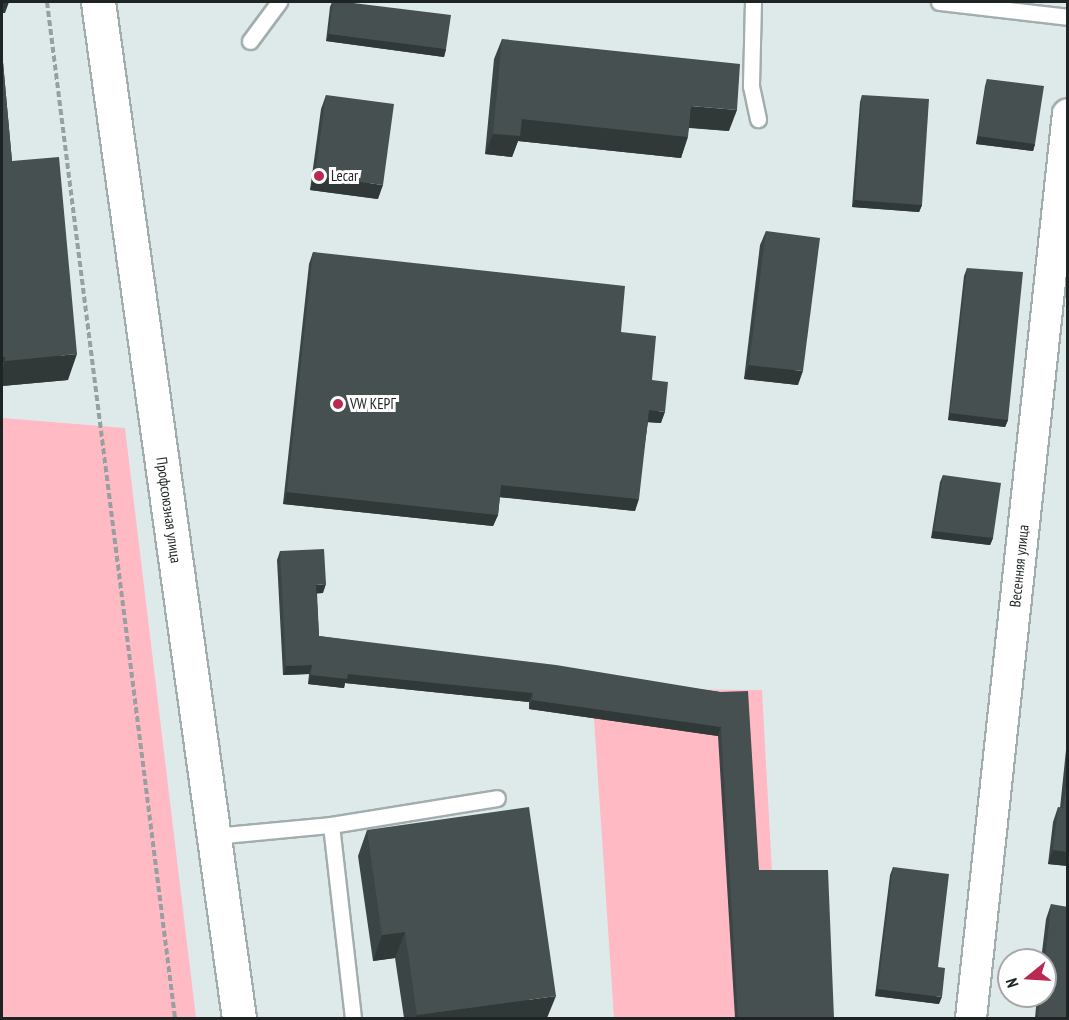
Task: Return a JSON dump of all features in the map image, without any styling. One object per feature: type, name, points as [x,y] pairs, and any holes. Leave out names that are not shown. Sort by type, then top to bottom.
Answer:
[{"type":"main road","name":"Профсоюзная улица","points":[[98,2],[239,1018]]},
{"type":"street","name":"Весенняя улица","points":[[971,1018],[1068,114]]},
{"type":"lane","points":[[250,41],[279,2]]},
{"type":"lane","points":[[753,2],[752,86],[758,119]]},
{"type":"lane","points":[[939,2],[1068,17]]},
{"type":"lane","points":[[214,836],[332,825],[496,798]]},
{"type":"lane","points":[[332,825],[353,1018]]},
{"type":"path","points":[[47,2],[175,1018]]},
{"type":"shaded area","points":[[2,418],[125,428],[196,1018],[2,1018]]},
{"type":"shaded area","points":[[592,689],[762,690],[780,1018],[614,1018]]},
{"type":"building","points":[[333,2],[451,15],[446,49],[329,34]]},
{"type":"building","points":[[502,39],[740,64],[737,110],[691,106],[688,137],[522,119],[520,136],[493,134]]},
{"type":"building","points":[[2,51],[12,161],[59,157],[77,354],[5,361],[5,357],[2,357]]},
{"type":"building","points":[[987,79],[1044,86],[1035,144],[978,136]]},
{"type":"building","points":[[326,95],[394,104],[383,185],[315,176]]},
{"type":"building","points":[[862,95],[929,99],[922,205],[855,200]]},
{"type":"building","points":[[766,231],[820,238],[803,371],[749,365]]},
{"type":"building","points":[[313,252],[625,286],[621,332],[656,336],[652,380],[668,382],[665,412],[649,410],[639,499],[501,485],[498,515],[287,492]]},
{"type":"building","points":[[967,268],[1023,272],[1008,420],[950,413]]},
{"type":"building","points":[[943,475],[1001,483],[993,538],[934,531]]},
{"type":"building","points":[[324,549],[326,584],[316,585],[319,636],[556,665],[720,692],[748,691],[759,870],[828,870],[834,1018],[738,1018],[721,727],[532,700],[533,693],[348,674],[347,679],[311,675],[312,665],[286,666],[280,551]]},
{"type":"building","points":[[1068,769],[1068,852],[1053,850],[1058,807],[1063,808]]},
{"type":"building","points":[[529,807],[556,996],[417,1015],[405,932],[382,935],[367,830]]},
{"type":"building","points":[[893,867],[949,874],[938,967],[945,968],[942,997],[878,989]]},
{"type":"building","points":[[1051,904],[1068,907],[1068,1018],[1038,1017],[1039,1008],[1057,1008],[1057,948],[1046,948]]},
{"type":"place","name":"Lecar","points":[[319,176]]},
{"type":"place","name":"VW КЕРГ","points":[[338,404]]}]
